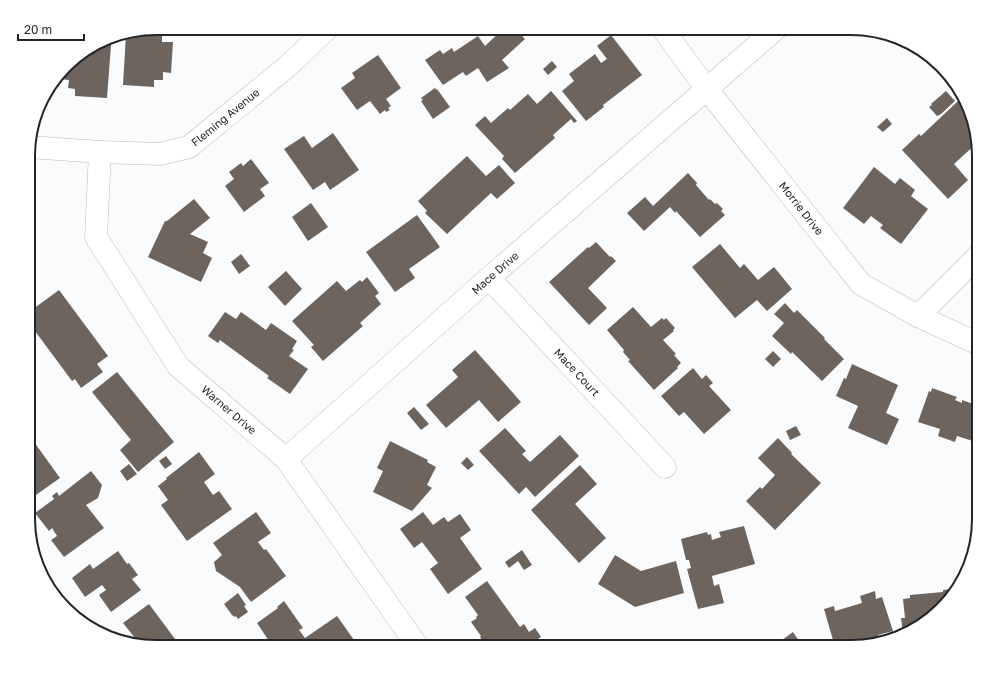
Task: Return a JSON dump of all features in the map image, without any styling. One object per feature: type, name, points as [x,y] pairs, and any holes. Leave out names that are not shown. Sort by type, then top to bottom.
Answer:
[{"type":"street","name":"Fleming Avenue","points":[[36,147],[160,154],[189,147],[288,66],[321,35]]},
{"type":"street","name":"Morrie Drive","points":[[667,35],[706,88],[861,284],[918,316],[972,341]]},
{"type":"street","name":"Mace Drive","points":[[286,459],[489,278],[769,35]]},
{"type":"street","name":"Warner Drive","points":[[100,152],[96,237],[178,366],[286,459],[413,640]]},
{"type":"street","points":[[918,316],[972,262]]},
{"type":"street","name":"Mace Court","points":[[489,278],[665,466]]},
{"type":"building","points":[[162,35],[162,42],[173,42],[171,73],[163,72],[163,80],[154,80],[154,87],[123,85],[126,39],[140,36]]},
{"type":"building","points":[[497,35],[521,35],[525,39],[502,60],[509,68],[487,82],[478,68],[466,76],[463,72],[443,85],[425,60],[440,50],[443,54],[452,48],[454,52],[478,36],[485,46]]},
{"type":"building","points":[[611,35],[642,75],[603,105],[604,107],[586,121],[562,91],[574,81],[569,74],[595,54],[601,63],[607,59],[597,46]]},
{"type":"building","points":[[111,45],[107,98],[75,96],[75,89],[68,88],[69,80],[62,79],[76,65],[102,47]]},
{"type":"building","points":[[378,55],[401,88],[386,99],[391,106],[388,108],[390,110],[386,112],[385,110],[380,114],[370,101],[357,110],[341,88],[355,78],[352,73]]},
{"type":"building","points":[[552,61],[557,67],[548,75],[543,69]]},
{"type":"building","points":[[435,88],[450,107],[433,119],[421,101],[423,100],[421,98]]},
{"type":"building","points":[[551,91],[577,121],[574,123],[571,119],[553,135],[555,138],[515,173],[502,159],[504,156],[475,125],[485,116],[491,123],[508,108],[510,110],[528,94],[537,104]]},
{"type":"building","points":[[946,91],[955,101],[937,116],[929,107]]},
{"type":"building","points":[[958,101],[959,102],[970,132],[972,148],[954,164],[968,180],[948,199],[902,150],[919,134],[921,136]]},
{"type":"building","points":[[887,118],[892,124],[883,132],[877,127]]},
{"type":"building","points":[[333,133],[359,170],[330,190],[325,182],[313,190],[284,149],[304,136],[312,148]]},
{"type":"building","points":[[467,156],[486,176],[499,165],[515,183],[497,199],[491,193],[447,234],[425,213],[427,211],[418,201]]},
{"type":"building","points":[[251,159],[269,183],[260,189],[265,196],[244,212],[225,186],[234,179],[229,172],[241,163],[243,166]]},
{"type":"building","points":[[874,167],[895,184],[900,178],[915,190],[911,196],[928,209],[901,244],[880,228],[883,225],[871,216],[864,224],[843,208]]},
{"type":"building","points":[[688,173],[709,200],[710,199],[715,204],[717,203],[723,209],[721,211],[725,215],[700,237],[676,211],[675,213],[670,207],[644,231],[627,213],[645,197],[653,206]]},
{"type":"building","points":[[194,199],[210,218],[190,234],[208,242],[203,253],[212,258],[201,282],[148,257],[165,221],[167,221]]},
{"type":"building","points":[[311,203],[328,227],[308,241],[292,217]]},
{"type":"building","points":[[417,215],[440,247],[409,269],[415,278],[395,292],[366,252]]},
{"type":"building","points":[[596,242],[610,257],[611,256],[616,261],[588,288],[607,308],[589,325],[549,282],[588,247],[589,248]]},
{"type":"building","points":[[720,244],[740,268],[744,264],[758,280],[774,267],[792,289],[767,311],[757,300],[735,318],[692,267]]},
{"type":"building","points":[[241,254],[250,266],[239,274],[231,262]]},
{"type":"building","points":[[286,271],[302,289],[285,306],[268,287]]},
{"type":"building","points":[[367,277],[379,293],[375,296],[381,304],[360,323],[363,326],[323,361],[311,347],[314,345],[292,321],[337,281],[346,291],[360,280],[362,282]]},
{"type":"building","points":[[59,290],[108,356],[97,364],[103,372],[81,388],[75,379],[72,381],[35,331],[35,308]]},
{"type":"building","points":[[785,303],[794,313],[797,310],[844,359],[822,381],[792,352],[791,354],[772,336],[784,323],[774,314]]},
{"type":"building","points":[[633,307],[651,327],[662,318],[664,320],[666,318],[675,328],[673,330],[674,331],[663,340],[676,354],[674,355],[681,363],[677,367],[678,368],[654,390],[628,361],[630,360],[623,352],[624,350],[607,330]]},
{"type":"building","points":[[225,312],[236,319],[241,312],[266,330],[271,323],[297,341],[292,349],[294,350],[289,356],[308,369],[290,394],[267,378],[269,376],[220,340],[218,343],[208,336]]},
{"type":"building","points":[[475,350],[521,402],[498,422],[479,400],[446,428],[426,405],[458,377],[452,370]]},
{"type":"building","points":[[773,351],[781,359],[773,367],[765,359]]},
{"type":"building","points":[[852,364],[898,385],[886,413],[899,419],[887,445],[848,428],[858,406],[836,396],[844,378],[846,379]]},
{"type":"building","points":[[693,368],[702,379],[706,375],[713,383],[709,386],[731,410],[704,434],[684,412],[679,416],[661,396]]},
{"type":"building","points":[[117,372],[174,442],[138,472],[120,450],[131,440],[92,392]]},
{"type":"building","points":[[932,388],[957,397],[955,400],[962,403],[962,400],[972,404],[972,441],[957,436],[955,442],[938,436],[940,429],[918,422],[929,391],[931,392]]},
{"type":"building","points":[[414,407],[429,424],[421,430],[407,413]]},
{"type":"building","points":[[796,426],[801,435],[790,440],[786,431]]},
{"type":"building","points":[[505,428],[526,451],[522,454],[530,462],[560,435],[579,456],[535,497],[526,487],[519,494],[479,451]]},
{"type":"building","points":[[778,438],[792,453],[791,454],[821,483],[775,530],[746,501],[760,487],[762,489],[775,475],[758,458]]},
{"type":"building","points":[[390,441],[428,460],[427,462],[436,467],[427,485],[432,488],[412,511],[373,492],[383,471],[377,468]]},
{"type":"building","points":[[35,443],[60,478],[35,496]]},
{"type":"building","points":[[199,452],[215,474],[204,482],[213,495],[219,491],[232,509],[187,541],[161,505],[168,500],[158,486]]},
{"type":"building","points":[[166,456],[172,464],[165,469],[159,461]]},
{"type":"building","points":[[467,457],[474,465],[468,470],[461,463]]},
{"type":"building","points":[[129,464],[137,474],[127,481],[120,471]]},
{"type":"building","points":[[580,465],[597,484],[575,504],[606,538],[579,563],[531,510]]},
{"type":"building","points":[[91,471],[102,485],[98,498],[86,505],[104,528],[64,557],[51,540],[57,536],[52,528],[49,531],[35,513],[54,499],[52,496],[57,492],[59,496]]},
{"type":"building","points":[[256,512],[271,533],[258,542],[264,550],[266,549],[286,576],[251,602],[240,587],[216,571],[214,562],[222,555],[213,543]]},
{"type":"building","points":[[423,512],[433,525],[444,517],[448,522],[460,514],[471,530],[460,538],[482,569],[448,594],[430,569],[438,563],[422,542],[414,548],[400,529]]},
{"type":"building","points":[[744,526],[755,564],[712,576],[714,586],[719,584],[724,603],[698,609],[687,569],[691,568],[689,560],[686,560],[681,539],[707,532],[708,535],[711,534],[712,540],[721,537],[719,532]]},
{"type":"building","points":[[522,550],[532,565],[524,570],[518,561],[509,568],[505,562]]},
{"type":"building","points":[[118,551],[127,564],[129,563],[138,575],[132,579],[141,590],[111,612],[99,595],[106,590],[102,585],[85,597],[72,578],[90,564],[93,569]]},
{"type":"building","points":[[615,555],[641,571],[676,561],[684,593],[635,607],[598,584]]},
{"type":"building","points":[[487,581],[520,627],[524,624],[529,632],[535,628],[541,637],[536,640],[482,640],[471,622],[477,618],[476,617],[478,615],[465,597]]},
{"type":"building","points":[[950,589],[931,610],[912,624],[902,628],[901,618],[905,618],[903,599],[910,598],[910,595],[943,592],[943,590]]},
{"type":"building","points":[[875,591],[876,599],[882,597],[893,631],[878,635],[878,637],[875,638],[859,640],[833,640],[824,609],[834,606],[835,611],[862,603],[860,596]]},
{"type":"building","points":[[238,593],[246,605],[244,606],[248,612],[238,619],[236,616],[235,617],[232,615],[224,604]]},
{"type":"building","points":[[284,601],[303,628],[299,630],[305,638],[337,616],[354,640],[268,640],[257,623],[278,608],[277,607]]},
{"type":"building","points":[[149,604],[176,640],[135,638],[123,623]]},
{"type":"building","points":[[793,632],[798,640],[782,640]]}]
